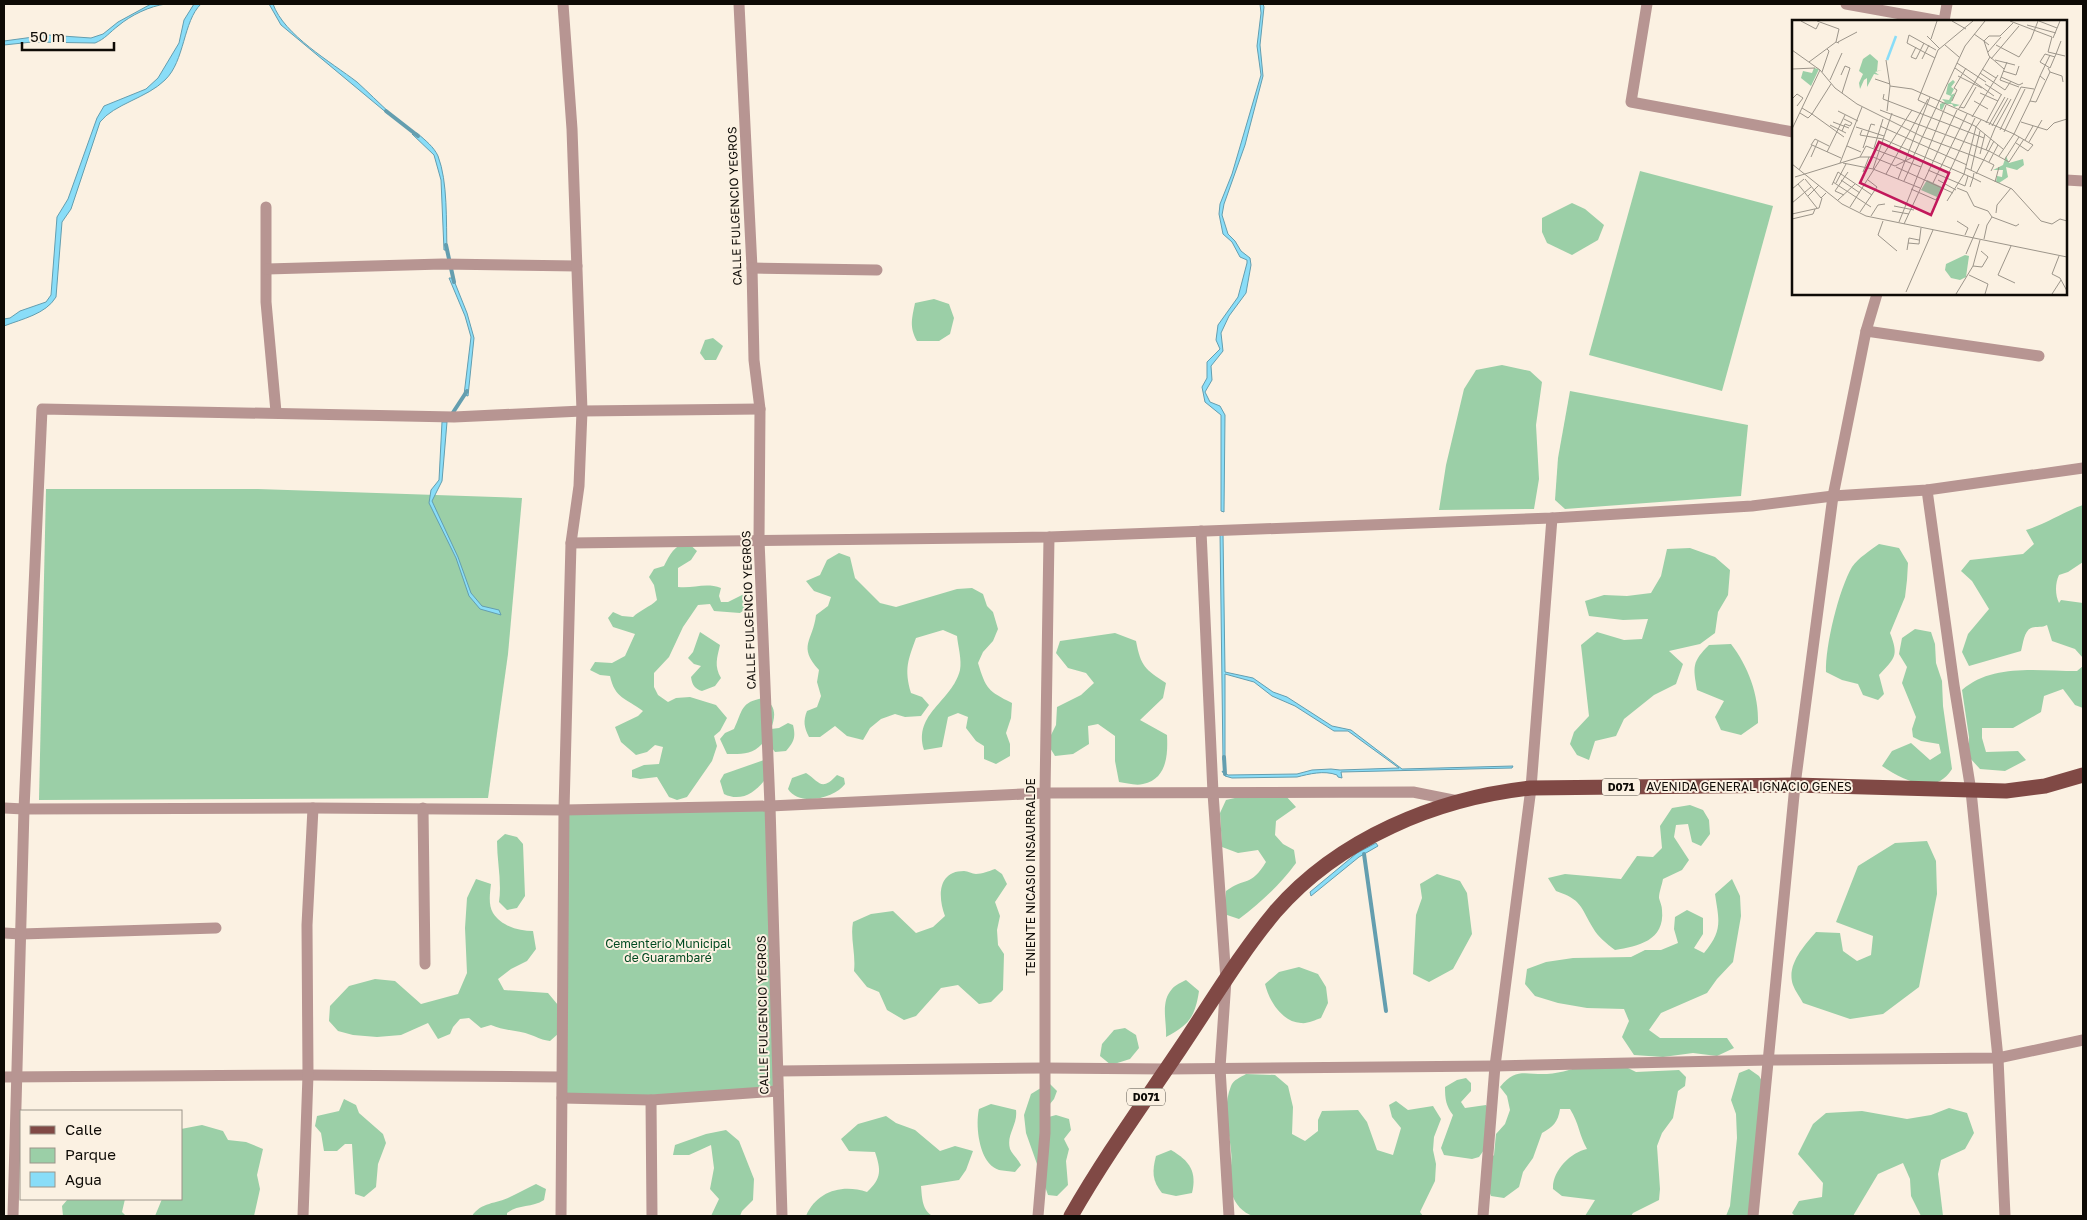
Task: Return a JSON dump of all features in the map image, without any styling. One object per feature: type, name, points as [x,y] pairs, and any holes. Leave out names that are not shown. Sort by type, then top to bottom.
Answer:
[{"type":"main road","name":"AVENIDA GENERAL IGNACIO GENES","points":[[1071,1216],[1130,1121],[1226,980],[1276,912],[1314,875],[1352,848],[1418,815],[1499,791],[1531,788],[1795,785],[1971,792],[2006,791],[2045,786],[2083,775]]},
{"type":"street","points":[[561,1216],[564,810],[571,543],[578,486],[582,410],[572,129],[563,4]]},
{"type":"street","name":"CALLE FULGENCIO YEGROS","points":[[739,4],[752,268],[754,360],[760,409],[759,540],[770,806],[782,1216]]},
{"type":"street","points":[[1647,4],[1631,102],[1792,132]]},
{"type":"street","points":[[1846,4],[1936,20]]},
{"type":"street","points":[[1942,20],[1947,4]]},
{"type":"street","points":[[2067,180],[2083,181]]},
{"type":"street","points":[[266,207],[266,302],[276,412]]},
{"type":"street","points":[[267,269],[447,264],[576,266]]},
{"type":"street","points":[[752,268],[876,270]]},
{"type":"street","points":[[1753,1216],[1795,785],[1833,496],[1866,331],[1877,295]]},
{"type":"street","points":[[1866,331],[2039,356]]},
{"type":"street","points":[[13,1216],[24,809],[42,409],[276,412],[450,417],[582,410],[760,409]]},
{"type":"street","points":[[571,543],[1049,537],[1552,518],[1752,506],[1833,496],[1927,490],[2083,468]]},
{"type":"street","points":[[1927,490],[1971,792],[1998,1058],[2004,1216]]},
{"type":"street","points":[[1483,1216],[1495,1066],[1531,788],[1552,518]]},
{"type":"street","points":[[1201,531],[1213,793],[1226,980],[1220,1068],[1229,1216]]},
{"type":"street","name":"TENIENTE NICASIO INSAURRALDE","points":[[1038,1216],[1045,1133],[1045,793],[1049,537]]},
{"type":"street","points":[[4,808],[564,810],[770,806],[1045,793],[1413,792],[1460,801]]},
{"type":"street","points":[[303,1216],[308,1075],[307,924],[313,808]]},
{"type":"street","points":[[423,808],[424,964]]},
{"type":"street","points":[[4,933],[216,928]]},
{"type":"street","points":[[779,1071],[1495,1066],[1769,1060],[1998,1058],[2083,1040]]},
{"type":"street","points":[[4,1077],[308,1075],[561,1077]]},
{"type":"street","points":[[562,1098],[651,1100],[778,1091]]},
{"type":"street","points":[[651,1100],[652,1216]]},
{"type":"green space","points":[[1640,171],[1773,206],[1722,391],[1589,355]]},
{"type":"green space","points":[[1572,203],[1585,209],[1604,225],[1598,240],[1572,255],[1547,243],[1542,232],[1542,218]]},
{"type":"green space","points":[[934,299],[949,304],[954,318],[950,334],[939,341],[917,341],[912,327],[915,303]]},
{"type":"green space","points":[[713,338],[723,346],[716,360],[705,360],[700,353],[705,340]]},
{"type":"green space","points":[[1502,365],[1530,371],[1542,382],[1536,425],[1539,479],[1534,509],[1439,510],[1446,465],[1464,389],[1476,370]]},
{"type":"green space","points":[[1570,391],[1748,425],[1741,496],[1565,509],[1555,500],[1558,458]]},
{"type":"green space","points":[[46,489],[258,489],[522,498],[508,654],[488,798],[39,800]]},
{"type":"green space","points":[[2083,505],[2083,562],[2068,572],[2059,575],[2056,589],[2059,603],[2061,600],[2083,603],[2083,658],[2075,649],[2052,641],[2047,625],[2033,627],[2027,632],[2021,651],[1969,666],[1962,652],[1968,634],[1989,609],[1972,581],[1961,571],[1970,560],[2023,554],[2034,544],[2026,530]]},
{"type":"green space","points":[[687,542],[697,551],[691,560],[678,568],[678,587],[715,586],[721,588],[719,596],[721,602],[728,602],[746,593],[747,608],[740,613],[714,611],[710,604],[698,605],[683,627],[669,657],[654,673],[654,687],[658,695],[668,702],[676,698],[690,697],[716,705],[727,718],[720,731],[714,736],[717,746],[712,761],[687,797],[677,800],[669,797],[657,777],[640,779],[632,777],[632,770],[644,765],[659,764],[663,747],[655,745],[647,752],[636,755],[621,742],[615,727],[638,716],[643,711],[618,694],[610,676],[600,675],[590,670],[595,662],[612,663],[625,656],[635,634],[613,627],[608,618],[613,612],[622,616],[633,617],[657,600],[654,585],[649,577],[654,569],[664,566],[670,554],[676,548]]},
{"type":"green space","points":[[1879,544],[1899,548],[1908,563],[1905,597],[1890,633],[1895,652],[1892,660],[1879,675],[1884,694],[1878,700],[1863,695],[1858,684],[1842,680],[1826,672],[1826,661],[1830,633],[1847,577],[1858,560]]},
{"type":"green space","points":[[1690,548],[1715,557],[1730,570],[1728,595],[1718,612],[1715,633],[1700,644],[1669,651],[1683,664],[1676,684],[1654,695],[1624,719],[1616,736],[1595,741],[1589,760],[1577,755],[1570,744],[1574,732],[1589,716],[1581,645],[1597,632],[1624,640],[1642,639],[1648,619],[1623,620],[1589,616],[1585,601],[1604,595],[1627,596],[1651,593],[1661,576],[1667,549]]},
{"type":"green space","points":[[839,553],[850,557],[855,578],[880,603],[896,607],[957,589],[972,588],[983,594],[987,606],[993,612],[998,629],[993,641],[983,652],[978,663],[983,679],[989,688],[1012,703],[1011,718],[1006,733],[1010,744],[1010,756],[996,764],[984,759],[984,746],[976,741],[966,728],[968,717],[958,713],[948,717],[942,747],[924,750],[922,737],[928,717],[956,681],[960,670],[957,636],[943,630],[916,638],[909,659],[907,671],[911,693],[922,697],[929,705],[921,716],[905,717],[895,714],[881,719],[870,728],[863,740],[847,736],[835,726],[820,737],[809,737],[805,724],[807,711],[817,707],[821,696],[817,682],[819,670],[809,655],[808,643],[816,615],[828,606],[831,597],[814,591],[806,581],[820,575],[827,560]]},
{"type":"green space","points":[[1915,629],[1931,632],[1935,644],[1936,663],[1942,681],[1943,706],[1952,769],[1937,782],[1928,784],[1909,780],[1882,766],[1892,751],[1911,743],[1930,760],[1941,753],[1939,744],[1921,741],[1913,737],[1912,729],[1916,717],[1902,683],[1907,667],[1899,654],[1902,638]]},
{"type":"green space","points":[[700,632],[720,645],[717,666],[721,678],[715,686],[702,691],[694,686],[691,677],[701,666],[694,664],[688,658],[693,652]]},
{"type":"green space","points":[[1115,633],[1136,641],[1142,662],[1153,674],[1166,683],[1163,698],[1140,720],[1167,735],[1166,758],[1157,777],[1140,785],[1119,782],[1115,761],[1115,736],[1098,724],[1088,726],[1089,744],[1073,754],[1055,756],[1047,743],[1056,725],[1057,707],[1081,695],[1094,683],[1086,673],[1068,668],[1056,653],[1060,641]]},
{"type":"green space","points":[[1731,644],[1743,662],[1757,702],[1758,723],[1741,735],[1721,730],[1715,717],[1724,701],[1697,690],[1695,675],[1697,660],[1709,645]]},
{"type":"green space","points":[[2083,666],[2083,708],[2075,705],[2063,689],[2044,696],[2041,712],[2013,728],[1982,728],[1982,738],[1986,752],[2018,751],[2026,760],[2005,771],[1980,769],[1969,757],[1969,737],[1962,690],[1974,681],[2002,672],[2016,670],[2077,671]]},
{"type":"green space","points":[[764,698],[771,704],[774,711],[771,729],[779,728],[788,723],[793,725],[794,739],[791,745],[786,751],[775,752],[769,744],[762,744],[750,752],[727,754],[720,739],[725,733],[734,729],[746,705]]},
{"type":"green space","points":[[764,760],[767,777],[759,787],[743,796],[737,797],[724,794],[720,781],[724,774]]},
{"type":"green space","points":[[806,773],[821,784],[827,783],[837,775],[844,778],[845,784],[840,789],[825,796],[808,799],[800,798],[793,795],[788,789],[792,778]]},
{"type":"green space","points":[[1248,795],[1285,795],[1296,807],[1276,821],[1275,835],[1283,844],[1294,850],[1296,863],[1270,893],[1239,919],[1224,914],[1226,891],[1252,878],[1261,870],[1266,862],[1258,850],[1238,853],[1222,847],[1220,813],[1226,800]]},
{"type":"green space","points":[[1690,805],[1703,810],[1709,820],[1710,834],[1701,846],[1692,842],[1688,824],[1676,825],[1674,837],[1689,860],[1682,870],[1663,879],[1659,896],[1662,920],[1659,929],[1655,935],[1641,944],[1615,950],[1597,934],[1576,901],[1556,891],[1548,878],[1565,874],[1621,879],[1637,856],[1653,857],[1662,848],[1660,826],[1672,808]]},
{"type":"green space","name":"Cementerio Municipal de Guarambaré","points":[[770,806],[774,1091],[562,1098],[564,810]]},
{"type":"green space","points":[[505,834],[517,837],[523,844],[525,896],[517,908],[507,910],[499,902],[497,841]]},
{"type":"green space","points":[[1927,841],[1936,861],[1937,894],[1919,987],[1883,1014],[1850,1019],[1803,1003],[1793,985],[1791,978],[1792,970],[1797,956],[1816,932],[1840,933],[1843,951],[1857,961],[1871,955],[1873,936],[1836,922],[1858,866],[1895,843]]},
{"type":"green space","points":[[995,869],[1002,874],[1007,884],[995,902],[1000,916],[997,930],[998,945],[1004,954],[1003,990],[991,1002],[979,1004],[958,985],[941,988],[916,1016],[904,1020],[887,1010],[879,992],[867,987],[854,971],[853,922],[871,914],[893,911],[916,933],[933,927],[945,916],[941,901],[944,880],[955,872],[964,871],[978,874]]},
{"type":"green space","points":[[1437,874],[1460,881],[1467,893],[1472,934],[1453,969],[1429,982],[1413,974],[1416,915],[1422,898],[1420,884]]},
{"type":"green space","points":[[476,879],[491,884],[490,906],[496,918],[511,927],[533,931],[536,949],[527,961],[511,969],[498,979],[504,990],[548,993],[558,1005],[559,1033],[550,1041],[547,1041],[526,1033],[491,1025],[481,1028],[469,1018],[460,1019],[450,1034],[438,1039],[428,1023],[401,1035],[377,1037],[353,1035],[338,1031],[329,1021],[330,1006],[349,986],[375,979],[395,981],[421,1004],[458,994],[467,973],[465,928],[467,898]]},
{"type":"green space","points":[[1732,879],[1740,896],[1741,916],[1733,962],[1707,993],[1661,1013],[1649,1030],[1660,1038],[1727,1038],[1734,1048],[1717,1056],[1693,1053],[1663,1057],[1634,1055],[1622,1037],[1629,1021],[1624,1009],[1587,1008],[1558,1003],[1535,996],[1525,984],[1527,969],[1546,962],[1573,958],[1631,957],[1645,950],[1661,950],[1678,943],[1674,929],[1675,917],[1687,910],[1703,918],[1703,934],[1694,948],[1704,953],[1717,931],[1718,911],[1715,894]]},
{"type":"green space","points":[[1299,967],[1318,974],[1326,987],[1328,1003],[1321,1018],[1306,1023],[1294,1022],[1282,1015],[1273,1004],[1265,984],[1279,972]]},
{"type":"green space","points":[[1186,980],[1199,991],[1193,1014],[1185,1024],[1166,1037],[1165,1006],[1168,994],[1173,988]]},
{"type":"green space","points":[[1125,1028],[1136,1035],[1139,1048],[1130,1059],[1111,1065],[1100,1056],[1102,1044],[1114,1030]]},
{"type":"green space","points":[[1590,1063],[1628,1068],[1636,1072],[1679,1070],[1686,1077],[1685,1086],[1678,1091],[1673,1118],[1662,1133],[1657,1146],[1659,1200],[1633,1213],[1631,1216],[1585,1216],[1595,1200],[1562,1196],[1553,1189],[1556,1176],[1564,1163],[1575,1154],[1587,1149],[1570,1109],[1560,1109],[1554,1124],[1542,1133],[1533,1158],[1523,1172],[1519,1187],[1504,1198],[1491,1196],[1486,1184],[1488,1161],[1494,1155],[1496,1134],[1505,1124],[1510,1110],[1507,1096],[1500,1087],[1516,1074],[1553,1073]]},
{"type":"green space","points":[[1749,1069],[1759,1076],[1766,1088],[1749,1216],[1726,1216],[1730,1206],[1737,1138],[1736,1114],[1731,1100],[1739,1073]]},
{"type":"green space","points":[[1246,1074],[1275,1075],[1288,1086],[1293,1107],[1292,1134],[1305,1141],[1318,1131],[1318,1120],[1322,1111],[1358,1110],[1367,1122],[1377,1150],[1393,1155],[1401,1128],[1392,1117],[1389,1105],[1396,1101],[1408,1110],[1433,1106],[1441,1119],[1434,1137],[1435,1181],[1420,1212],[1423,1216],[1253,1216],[1240,1208],[1233,1198],[1231,1189],[1231,1156],[1227,1103],[1232,1084]]},
{"type":"green space","points":[[1466,1078],[1471,1083],[1471,1091],[1461,1102],[1465,1108],[1486,1105],[1491,1113],[1494,1126],[1491,1138],[1484,1150],[1479,1157],[1472,1159],[1444,1155],[1441,1148],[1453,1115],[1446,1102],[1445,1087],[1457,1080]]},
{"type":"green space","points":[[1049,1083],[1057,1091],[1054,1099],[1045,1110],[1045,1118],[1056,1115],[1069,1119],[1071,1130],[1064,1139],[1069,1149],[1066,1161],[1068,1185],[1057,1196],[1048,1195],[1026,1133],[1024,1115],[1031,1094]]},
{"type":"green space","points":[[344,1099],[356,1105],[359,1113],[383,1134],[386,1143],[378,1164],[376,1187],[364,1197],[355,1194],[352,1144],[345,1144],[337,1151],[324,1151],[321,1133],[315,1126],[317,1116],[339,1111]]},
{"type":"green space","points":[[991,1104],[1016,1110],[1009,1144],[1011,1151],[1021,1165],[1015,1172],[999,1170],[992,1166],[983,1153],[978,1134],[979,1109]]},
{"type":"green space","points":[[1949,1108],[1967,1113],[1974,1133],[1965,1149],[1941,1160],[1938,1174],[1943,1216],[1921,1216],[1911,1196],[1910,1179],[1903,1163],[1878,1174],[1853,1216],[1795,1216],[1792,1213],[1799,1201],[1822,1197],[1823,1183],[1798,1154],[1813,1124],[1826,1113],[1862,1111],[1907,1119],[1931,1115]]},
{"type":"green space","points":[[886,1116],[896,1123],[915,1130],[940,1151],[955,1146],[973,1151],[966,1170],[959,1180],[921,1186],[925,1207],[929,1214],[933,1216],[806,1216],[811,1207],[824,1195],[840,1189],[867,1192],[872,1187],[879,1174],[875,1152],[849,1151],[841,1139],[858,1124]]},
{"type":"green space","points":[[202,1125],[223,1131],[228,1140],[246,1142],[263,1149],[257,1175],[260,1189],[254,1216],[155,1216],[162,1200],[182,1200],[182,1129]]},
{"type":"green space","points":[[726,1130],[739,1141],[754,1179],[753,1200],[742,1211],[740,1216],[711,1216],[719,1199],[710,1189],[714,1168],[711,1145],[689,1155],[673,1155],[675,1145],[706,1134]]},
{"type":"green space","points":[[1171,1150],[1183,1158],[1193,1173],[1192,1193],[1176,1196],[1162,1193],[1156,1184],[1154,1166],[1156,1156]]},
{"type":"green space","points":[[536,1184],[546,1189],[544,1200],[511,1210],[507,1213],[507,1216],[472,1216],[484,1206],[505,1199]]},
{"type":"green space","points":[[67,1200],[125,1200],[122,1212],[126,1216],[63,1216],[62,1206]]},
{"type":"water","points":[[151,4],[166,4],[147,9],[135,15],[123,22],[102,40],[95,43],[32,42],[4,45],[4,41],[48,35],[91,38],[103,34],[118,22]]},
{"type":"water","points":[[194,4],[201,4],[191,20],[172,72],[158,86],[114,110],[100,122],[71,209],[62,222],[56,297],[52,303],[40,312],[4,326],[4,319],[46,302],[51,295],[57,217],[68,199],[97,118],[104,106],[146,89],[158,78],[179,43],[184,20]]},
{"type":"water","points":[[269,4],[273,4],[287,26],[309,47],[357,82],[391,114],[388,114],[281,25]]},
{"type":"water","points":[[1260,4],[1263,4],[1264,7],[1260,45],[1263,76],[1245,145],[1224,204],[1222,215],[1228,234],[1241,251],[1250,258],[1251,265],[1246,293],[1229,316],[1221,333],[1223,351],[1211,366],[1212,380],[1205,392],[1210,402],[1220,406],[1225,415],[1224,512],[1221,511],[1221,415],[1205,402],[1202,387],[1207,378],[1207,362],[1220,349],[1216,340],[1218,325],[1238,297],[1247,263],[1247,260],[1240,257],[1232,242],[1223,234],[1219,214],[1220,204],[1232,174],[1261,75],[1257,46],[1261,13]]},
{"type":"water","points":[[417,133],[434,150],[441,166],[446,202],[447,250],[444,250],[441,180],[434,155],[412,134]]},
{"type":"water","points":[[449,278],[453,278],[467,313],[474,338],[468,396],[464,395],[471,337],[465,316]]},
{"type":"water","points":[[442,422],[447,422],[442,481],[432,501],[458,557],[471,593],[482,606],[499,610],[501,615],[480,609],[469,596],[456,558],[429,503],[431,490],[439,480]]},
{"type":"water","points":[[1220,532],[1223,533],[1225,672],[1253,678],[1273,692],[1287,697],[1332,726],[1351,730],[1402,769],[1513,766],[1512,768],[1341,772],[1342,778],[1337,775],[1322,773],[1297,777],[1232,778],[1225,776],[1222,771],[1228,775],[1297,774],[1312,770],[1399,768],[1348,731],[1334,731],[1295,706],[1272,696],[1254,682],[1225,674],[1225,760],[1223,760]]},
{"type":"water","points":[[1376,843],[1378,846],[1359,857],[1311,896],[1310,892],[1357,853]]},
{"type":"waterway","points":[[386,111],[418,136]]},
{"type":"waterway","points":[[446,245],[454,282]]},
{"type":"waterway","points":[[452,414],[467,391]]},
{"type":"waterway","points":[[1224,757],[1225,774]]},
{"type":"waterway","points":[[1364,854],[1386,1011]]}]
